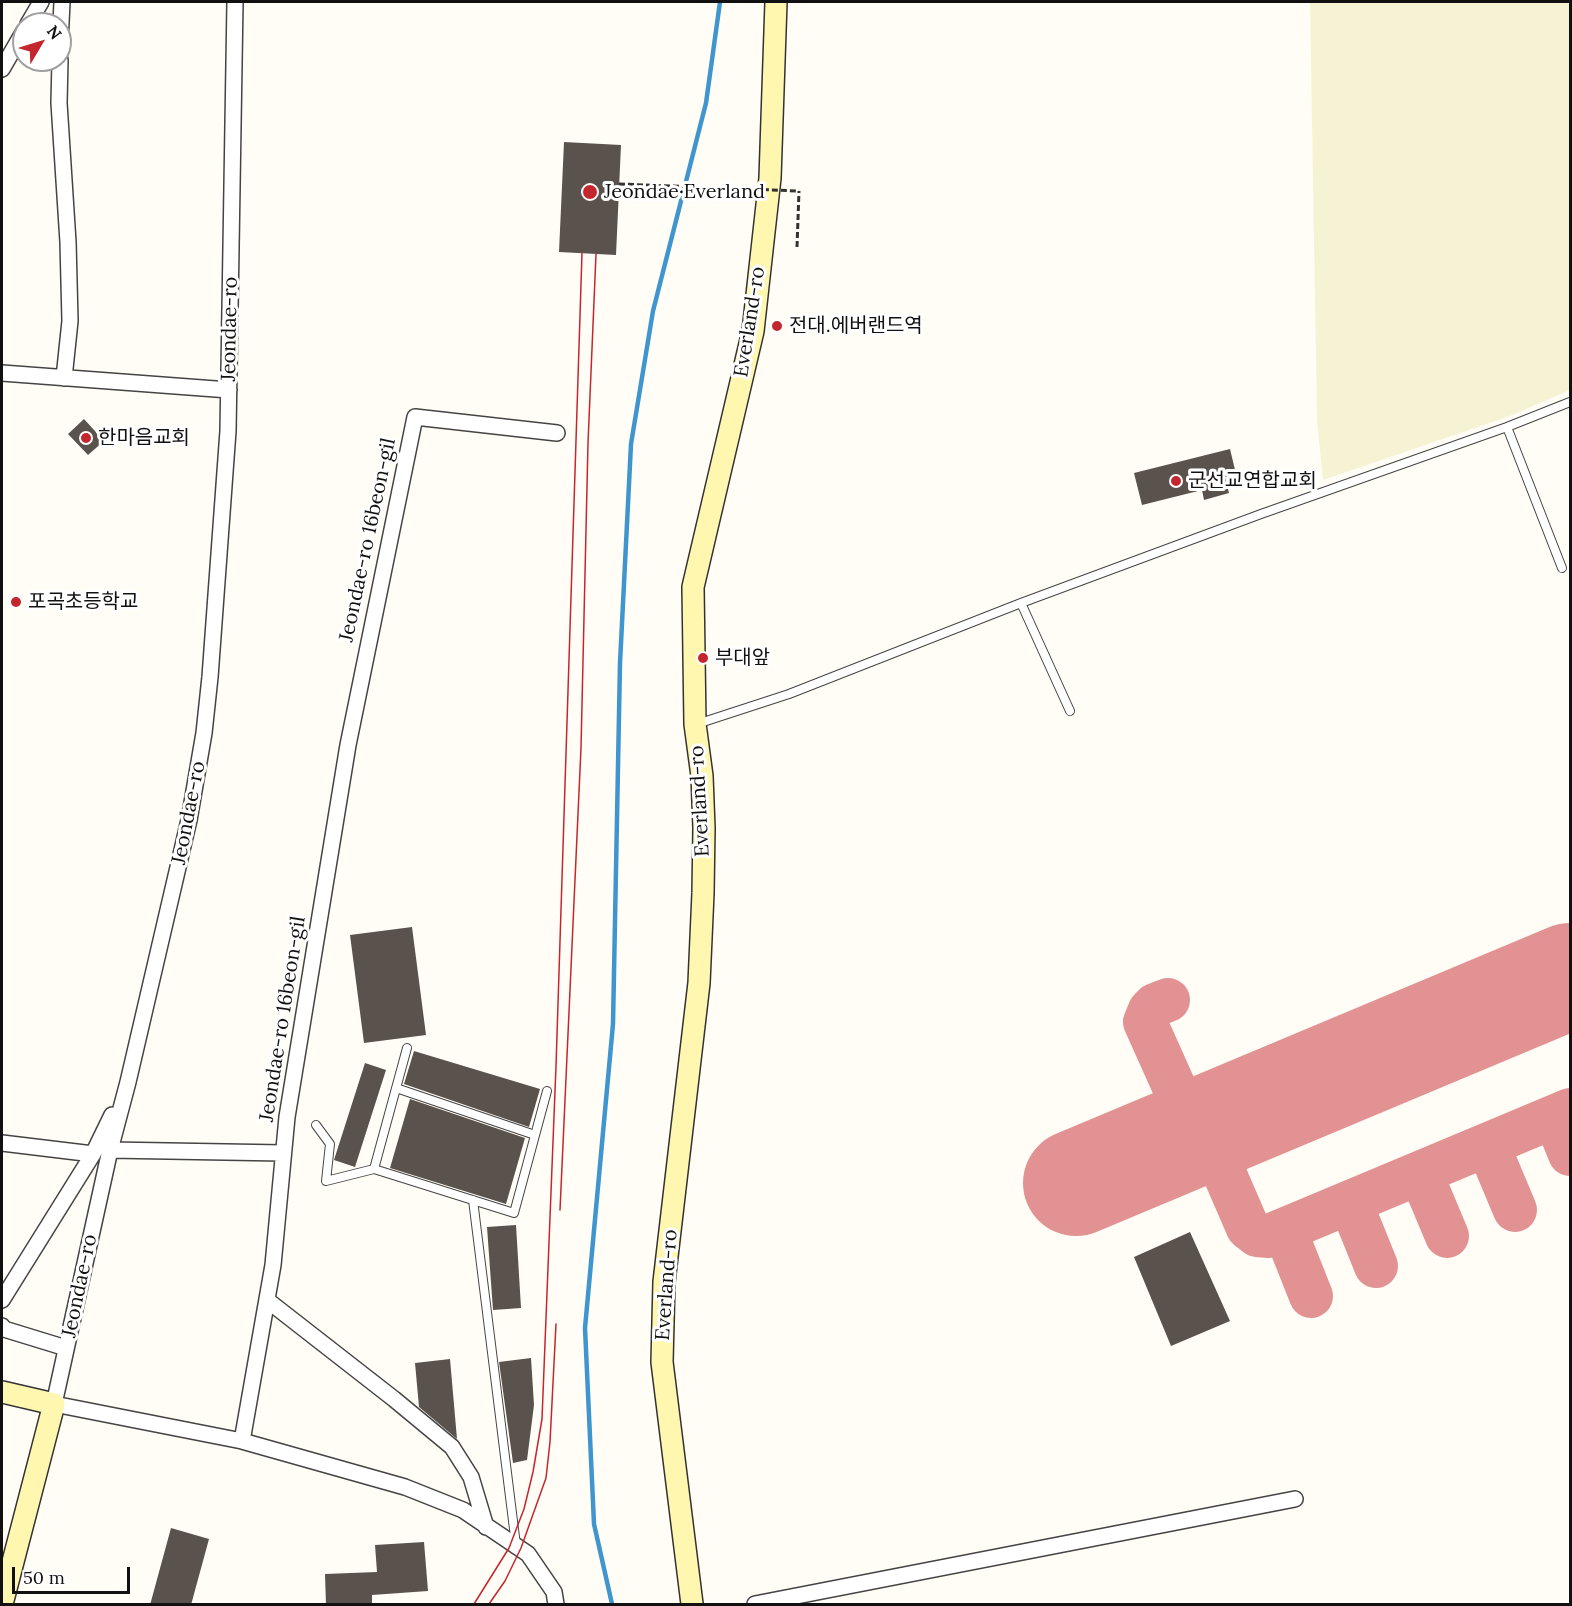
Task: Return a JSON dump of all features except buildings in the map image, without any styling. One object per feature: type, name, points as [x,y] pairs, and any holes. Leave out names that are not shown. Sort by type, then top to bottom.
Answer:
[{"type":"street","name":"Jeondae-ro","points":[[2,1605],[54,1404],[110,1150],[128,1082],[198,773],[210,677],[229,390],[235,2]]},
{"type":"street","name":"Everland-ro","points":[[692,1605],[662,1362],[664,1282],[699,971],[704,828],[702,776],[695,724],[693,587],[753,331],[770,178],[776,2]]},
{"type":"street","points":[[2,69],[12,52]]},
{"type":"street","points":[[59,72],[58,103],[68,243],[70,321],[64,378]]},
{"type":"street","points":[[2,373],[229,390]]},
{"type":"street","name":"Jeondae-ro 16beon-gil","points":[[242,1441],[273,1265],[287,1117],[348,745],[415,417],[557,433]]},
{"type":"street","points":[[2,1300],[93,1154],[128,1082]]},
{"type":"street","points":[[2,1143],[93,1154]]},
{"type":"street","points":[[110,1150],[283,1153]]},
{"type":"street","points":[[267,1300],[453,1447],[471,1477],[486,1527]]},
{"type":"street","points":[[2,1326],[4,1329],[66,1348]]},
{"type":"street","points":[[2,1392],[242,1441],[405,1487],[463,1510],[528,1554],[554,1592],[556,1605]]},
{"type":"street","points":[[759,1604],[1295,1500]]},
{"type":"lane","points":[[695,724],[789,694],[1021,603],[1507,427],[1570,402]]},
{"type":"lane","points":[[1507,427],[1562,568]]},
{"type":"lane","points":[[1021,603],[1070,711]]},
{"type":"lane","points":[[374,1170],[407,1048]]},
{"type":"lane","points":[[396,1088],[535,1135]]},
{"type":"lane","points":[[316,1125],[330,1144],[326,1181],[374,1170],[514,1213],[547,1091]]},
{"type":"lane","points":[[473,1200],[516,1546]]},
{"type":"path","points":[[619,184],[799,191],[797,247]]},
{"type":"shaded area","points":[[1310,2],[1570,2],[1570,390],[1510,416],[1323,480],[1317,421]]},
{"type":"waterway","points":[[612,1604],[594,1524],[585,1328],[613,1024],[620,663],[631,444],[653,311],[706,103],[720,2]]},
{"type":"taxiway","points":[[1168,1000],[1155,1005],[1145,1022],[1184,1109]]},
{"type":"taxiway","points":[[1216,1154],[1248,1228],[1257,1235],[1269,1236],[1570,1110]]},
{"type":"taxiway","points":[[1555,1117],[1570,1154]]},
{"type":"taxiway","points":[[1489,1148],[1515,1210]]},
{"type":"taxiway","points":[[1421,1174],[1447,1236]]},
{"type":"taxiway","points":[[1351,1204],[1376,1266]]},
{"type":"taxiway","points":[[1286,1233],[1311,1296]]},
{"type":"runway","points":[[1076,1183],[1570,976]]},
{"type":"tram line","points":[[474,1604],[509,1548],[524,1509],[542,1419],[556,1066],[582,253]]},
{"type":"tram line","points":[[560,1210],[581,748],[588,443],[596,254]]},
{"type":"tram line","points":[[489,1604],[505,1581],[521,1548],[546,1478],[556,1324]]},
{"type":"place","name":"Jeondae·Everland","points":[[590,192]]},
{"type":"place","name":"전대.에버랜드역","points":[[777,326]]},
{"type":"place","name":"한마음교회","points":[[86,438]]},
{"type":"place","name":"군선교연합교회","points":[[1176,481]]},
{"type":"place","name":"포곡초등학교","points":[[16,602]]},
{"type":"place","name":"부대앞","points":[[703,658]]}]
